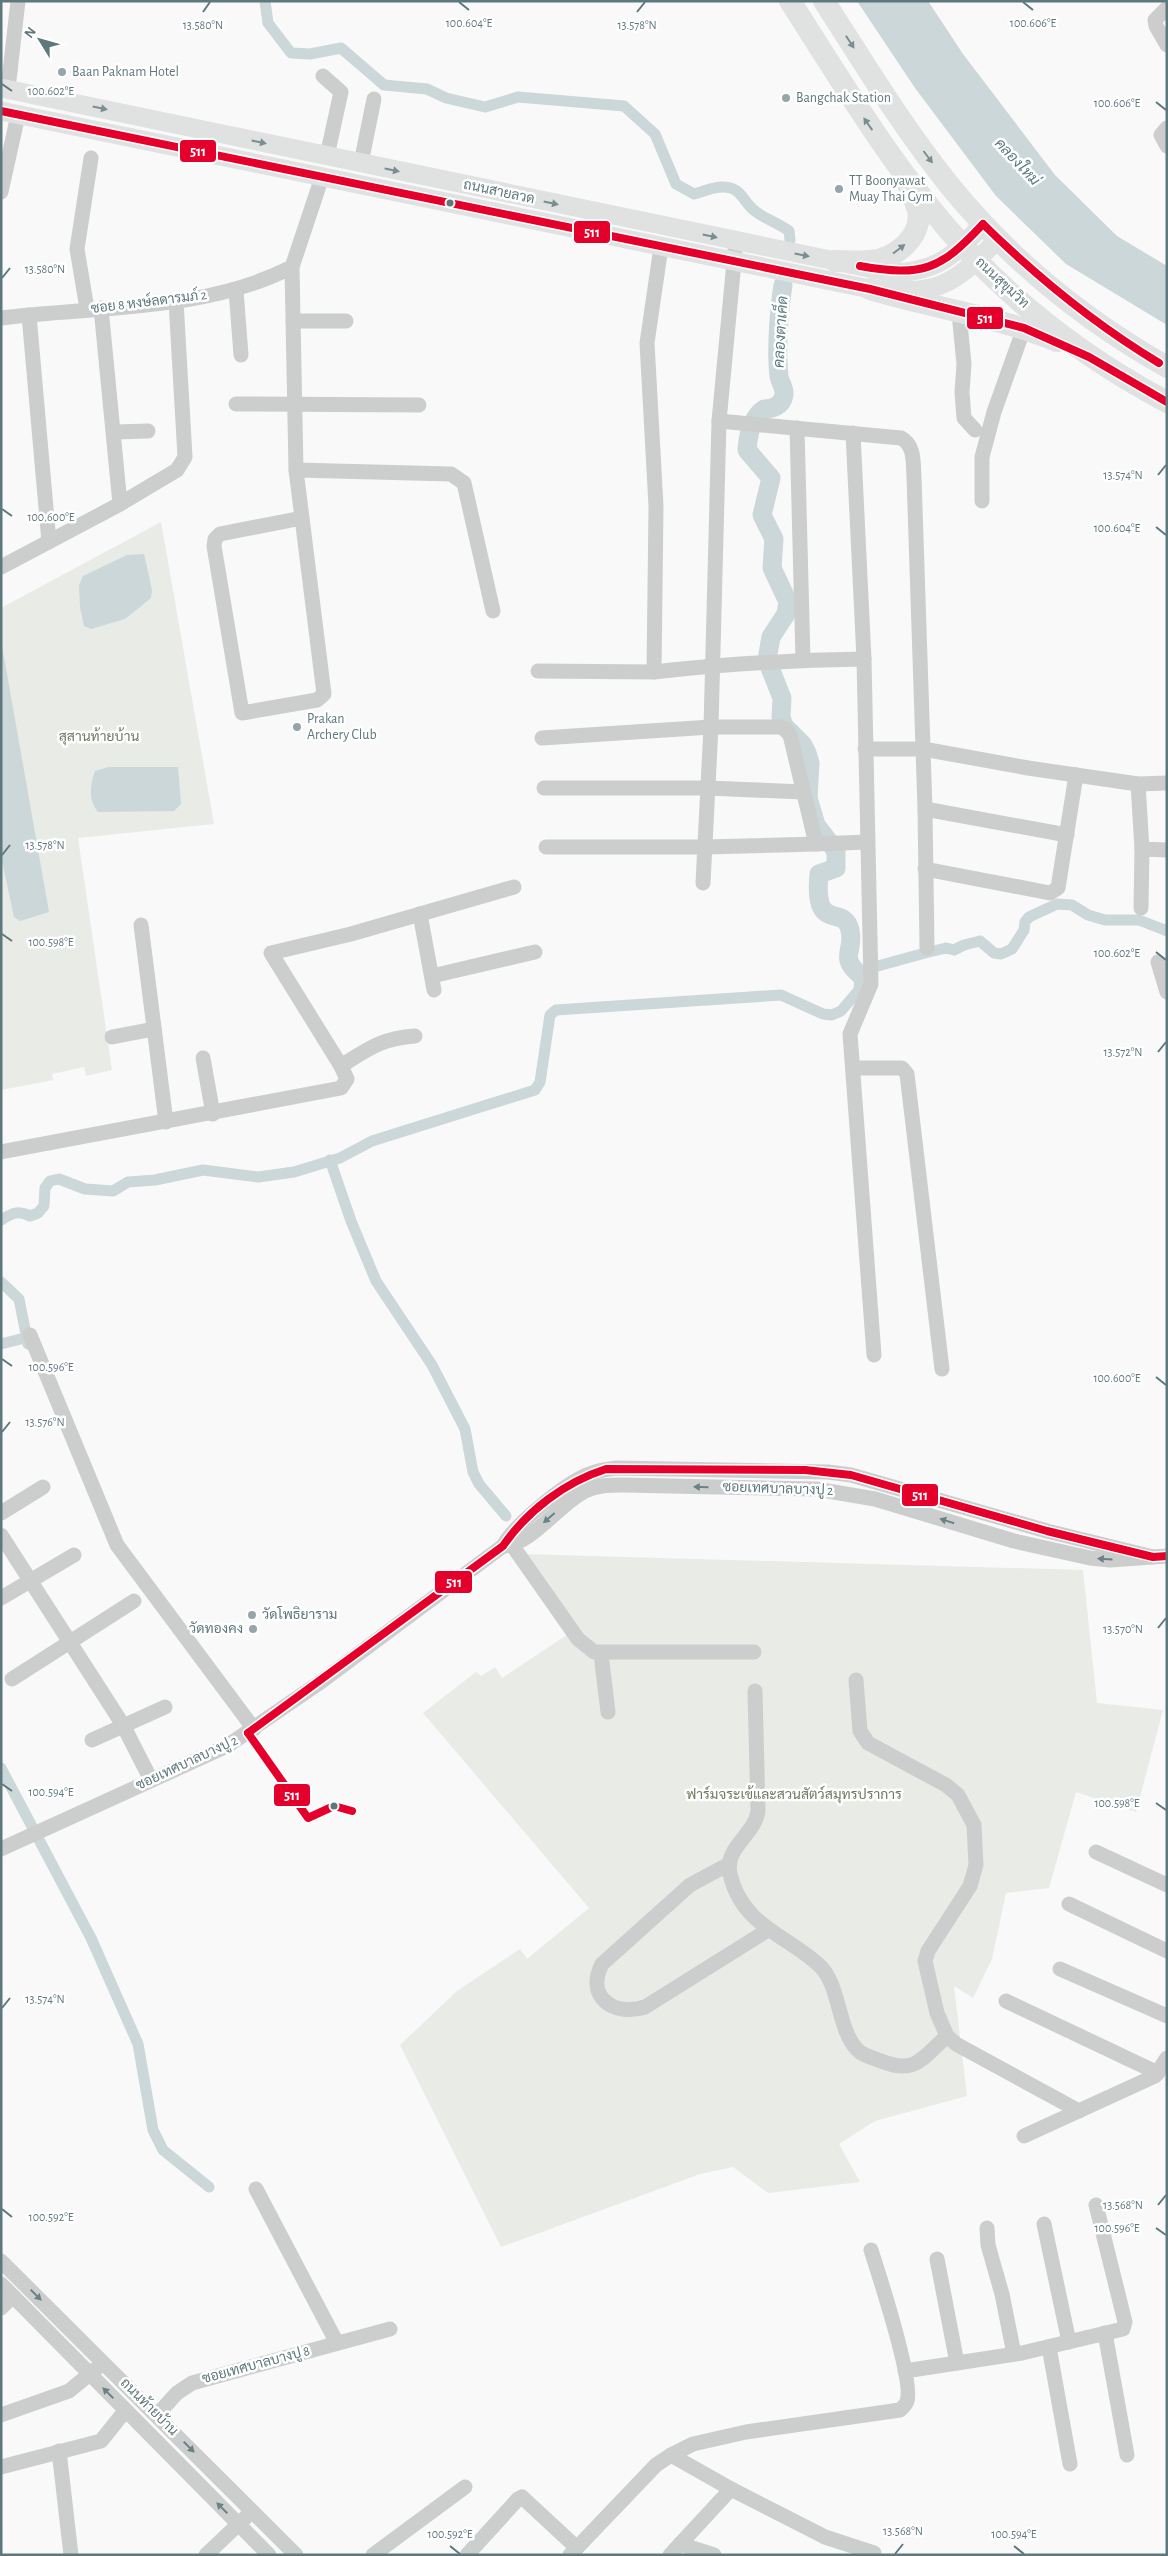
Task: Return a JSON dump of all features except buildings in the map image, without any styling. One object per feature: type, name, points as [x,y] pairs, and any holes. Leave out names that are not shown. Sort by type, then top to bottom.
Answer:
[{"type":"highway","name":"ถนนสุขุมวิท","points":[[790,1],[860,111],[897,163],[970,253],[1046,323],[1089,357],[1167,402]]},
{"type":"highway","name":"ถนนสุขุมวิท","points":[[824,1],[925,154],[990,231],[1076,309],[1120,341],[1167,367]]},
{"type":"highway","points":[[835,261],[871,261],[889,256],[903,247],[913,236],[918,211],[897,163]]},
{"type":"highway","points":[[870,289],[1024,328],[1089,357]]},
{"type":"main road","name":"ถนนสายลวด","points":[[4,88],[893,272],[919,272],[945,260],[970,253]]},
{"type":"main road","name":"ถนนสายลวด","points":[[10,113],[870,289],[909,292],[935,288],[956,278],[970,253],[990,231]]},
{"type":"main road","points":[[144,140],[150,119]]},
{"type":"street","points":[[4,88],[18,1]]},
{"type":"street","points":[[1167,8],[1154,20],[1167,45]]},
{"type":"street","points":[[323,76],[341,92],[327,156]]},
{"type":"street","points":[[361,163],[374,99]]},
{"type":"street","points":[[1,192],[10,113]]},
{"type":"street","points":[[1167,128],[1160,135],[1167,146]]},
{"type":"street","points":[[91,158],[77,249],[94,308],[115,432],[120,504]]},
{"type":"street","points":[[302,518],[220,534],[215,539],[214,546],[242,713],[318,700],[324,694],[302,518],[296,470],[292,267],[322,177]]},
{"type":"street","points":[[703,883],[711,727],[719,421],[736,241]]},
{"type":"street","points":[[654,672],[656,506],[647,343],[661,247]]},
{"type":"street","name":"ซอย 8 หงษ์ลดารมภ์ 2","points":[[1,318],[176,301],[236,290],[268,279],[292,267]]},
{"type":"street","points":[[236,290],[241,355]]},
{"type":"street","points":[[1,567],[120,504],[177,470],[184,457],[176,301]]},
{"type":"street","points":[[959,313],[964,364],[962,392],[964,418],[975,430]]},
{"type":"street","points":[[28,315],[49,542]]},
{"type":"street","points":[[293,320],[346,322]]},
{"type":"street","points":[[982,501],[982,457],[994,412],[1024,328]]},
{"type":"street","points":[[236,404],[419,405]]},
{"type":"street","points":[[719,421],[901,438],[908,441],[911,448],[925,809],[927,948]]},
{"type":"street","points":[[797,428],[803,660]]},
{"type":"street","points":[[115,432],[148,431]]},
{"type":"street","points":[[853,433],[864,659],[871,984],[851,1028],[874,1355]]},
{"type":"street","points":[[296,470],[451,474],[458,477],[464,483],[493,611]]},
{"type":"street","points":[[538,671],[654,672],[803,660],[864,659]]},
{"type":"street","points":[[542,738],[711,727],[779,726],[786,729],[790,735],[816,844]]},
{"type":"street","points":[[865,748],[923,749],[1138,784],[1167,783]]},
{"type":"street","points":[[926,869],[1050,893],[1058,888],[1076,775]]},
{"type":"street","points":[[1138,784],[1142,849],[1141,908]]},
{"type":"street","points":[[544,788],[707,788],[803,792]]},
{"type":"street","points":[[925,809],[1066,835]]},
{"type":"street","points":[[546,847],[704,847],[867,842]]},
{"type":"street","points":[[1142,849],[1167,850]]},
{"type":"street","points":[[1,1152],[335,1091],[345,1084],[347,1079],[341,1066],[271,954],[514,887]]},
{"type":"street","points":[[420,914],[433,983],[536,952]]},
{"type":"street","points":[[141,925],[166,1122]]},
{"type":"street","points":[[1158,962],[1167,992]]},
{"type":"street","points":[[112,1037],[154,1029]]},
{"type":"street","points":[[341,1066],[383,1041],[394,1037],[415,1036]]},
{"type":"street","points":[[203,1058],[212,1114]]},
{"type":"street","points":[[853,1068],[902,1068],[907,1074],[942,1369]]},
{"type":"street","points":[[30,1335],[117,1545],[254,1730]]},
{"type":"street","name":"ซอยเทศบาลบางปู 2","points":[[1,1849],[227,1746],[254,1730],[586,1491],[608,1485],[816,1489],[847,1493],[1014,1541],[1057,1551],[1110,1560],[1160,1556]]},
{"type":"street","points":[[1,1513],[44,1487]]},
{"type":"street","points":[[1,1535],[123,1725],[150,1780]]},
{"type":"street","points":[[508,1546],[578,1639],[594,1652],[601,1654],[627,1652],[754,1652]]},
{"type":"street","points":[[1,1598],[74,1555]]},
{"type":"street","points":[[12,1679],[134,1601]]},
{"type":"street","points":[[601,1654],[608,1712]]},
{"type":"street","points":[[856,1680],[860,1731],[863,1738],[868,1743],[946,1784],[958,1795],[974,1825],[976,1865],[970,1886],[928,1951],[925,1961],[936,2013],[948,2036],[956,2044],[1080,2111]]},
{"type":"street","points":[[755,1691],[758,1817],[734,1850],[729,1864],[730,1874],[736,1890],[750,1912],[768,1930],[822,1968],[829,1980],[850,2038],[861,2053],[905,2068],[917,2063],[948,2036]]},
{"type":"street","points":[[92,1740],[165,1707]]},
{"type":"street","points":[[1096,1852],[1167,1885]]},
{"type":"street","points":[[729,1864],[690,1886],[602,1964],[596,1976],[595,1984],[601,1998],[622,2010],[631,2011],[645,2007],[768,1930]]},
{"type":"street","points":[[1069,1904],[1167,1951]]},
{"type":"street","points":[[1060,1969],[1167,2016]]},
{"type":"street","points":[[1006,2001],[1158,2073]]},
{"type":"street","points":[[1024,2136],[1158,2073],[1167,2058]]},
{"type":"street","points":[[256,2189],[337,2343]]},
{"type":"street","points":[[905,2371],[1014,2354],[1123,2329],[1125,2322],[1096,2206]]},
{"type":"street","points":[[1044,2224],[1069,2342]]},
{"type":"street","points":[[987,2228],[988,2245],[1002,2294],[1014,2354]]},
{"type":"street","points":[[467,2555],[518,2498],[522,2497],[573,2551],[656,2465],[693,2444],[746,2432],[900,2410],[908,2400],[905,2371],[871,2250]]},
{"type":"street","points":[[937,2259],[957,2363]]},
{"type":"street","name":"ถนนท้ายบ้าน","points":[[1,2261],[296,2555]]},
{"type":"street","name":"ถนนท้ายบ้าน","points":[[1,2284],[269,2555]]},
{"type":"street","points":[[1,2308],[13,2296]]},
{"type":"street","name":"ซอยเทศบาลบางปู 8","points":[[157,2415],[177,2393],[192,2383],[390,2329]]},
{"type":"street","points":[[1105,2333],[1128,2455]]},
{"type":"street","points":[[1050,2346],[1070,2464]]},
{"type":"street","points":[[1,2415],[69,2391],[103,2362]]},
{"type":"street","points":[[1,2467],[101,2442],[126,2411]]},
{"type":"street","points":[[58,2452],[71,2555]]},
{"type":"street","points":[[671,2455],[731,2489],[825,2536],[874,2553]]},
{"type":"street","points":[[373,2555],[465,2486]]},
{"type":"street","points":[[675,2550],[731,2489]]},
{"type":"street","points":[[206,2555],[252,2510]]},
{"type":"street","points":[[675,2550],[714,2555]]},
{"type":"green space","name":"สุสานท้ายบ้าน","points":[[161,522],[214,824],[78,838],[112,1070],[86,1076],[84,1067],[52,1074],[53,1080],[1,1090],[1,608]]},
{"type":"green space","name":"ฟาร์มจระเข้และสวนสัตว์สมุทรปราการ","points":[[523,1554],[1083,1570],[1097,1703],[1163,1710],[1136,1812],[1076,1792],[1049,1888],[1006,1893],[992,1959],[973,1998],[954,1986],[967,2096],[875,2121],[839,2144],[860,2182],[768,2193],[733,2167],[700,2174],[501,2247],[400,2045],[457,1991],[520,1949],[527,1959],[589,1908],[423,1713],[476,1672],[481,1676],[495,1667],[502,1678],[576,1629]]},
{"type":"water","name":"คลองใหม่","points":[[857,1],[928,1],[963,54],[1055,175],[1117,236],[1167,266],[1167,325],[1066,264],[996,196],[915,88]]},
{"type":"water","points":[[144,554],[152,590],[151,598],[125,619],[91,629],[84,626],[80,607],[79,585],[83,576],[127,555]]},
{"type":"water","points":[[1,640],[49,912],[20,921],[14,917],[1,856]]},
{"type":"water","points":[[109,767],[178,767],[181,804],[174,811],[98,812],[91,797],[92,782],[95,771]]},
{"type":"waterway","name":"คลองตาเค็ด","points":[[265,1],[268,23],[291,53],[310,54],[341,48],[384,85],[427,89],[446,98],[485,107],[518,97],[624,106],[655,134],[676,184],[694,194],[723,187],[734,189],[755,211],[789,231],[790,240]]},
{"type":"waterway","name":"คลองตาเค็ด","points":[[783,285],[779,318],[778,355],[779,376],[784,395],[779,404],[764,409],[756,417],[749,433],[747,450],[771,478],[762,515],[774,539],[772,568],[788,602],[786,614],[771,637],[768,663],[782,698],[781,717],[784,726],[803,745],[810,763],[808,798],[816,825],[836,851],[836,868],[819,874],[818,893],[820,905],[830,915],[842,918],[847,922],[851,937],[848,958],[853,969],[860,975]]},
{"type":"waterway","points":[[1,1220],[15,1213],[30,1216],[38,1213],[44,1206],[45,1188],[50,1181],[59,1179],[85,1189],[113,1191],[128,1182],[155,1180],[203,1170],[258,1177],[294,1172],[340,1158],[372,1141],[535,1090],[540,1082],[550,1015],[556,1010],[781,995],[823,1014],[832,1015],[841,1011],[859,990],[860,975],[867,969],[946,948],[954,950],[980,941],[994,953],[1001,954],[1012,949],[1024,930],[1025,922],[1029,917],[1057,904],[1072,905],[1088,915],[1105,920],[1139,920],[1167,931]]},
{"type":"waterway","points":[[330,1160],[351,1221],[376,1281],[432,1365],[465,1429],[473,1472],[479,1484],[506,1516]]},
{"type":"waterway","points":[[1,1282],[19,1299],[28,1344]]},
{"type":"waterway","points":[[1,1344],[25,1338]]},
{"type":"waterway","points":[[1,1768],[91,1938],[138,2044],[153,2130],[163,2150],[209,2187]]},
{"type":"transit line","name":"511","points":[[1,111],[870,289],[1024,328],[1089,357],[1167,402]]},
{"type":"transit line","name":"511","points":[[983,224],[1024,263],[1067,299],[1159,363]]},
{"type":"transit line","name":"511","points":[[860,266],[900,271],[915,270],[929,266],[954,252],[983,224]]},
{"type":"transit line","name":"511","points":[[248,1733],[503,1546],[523,1521],[548,1499],[576,1482],[606,1469],[805,1470],[851,1475],[1047,1531],[1153,1557],[1167,1556]]},
{"type":"transit line","name":"511","points":[[248,1733],[308,1818],[334,1806],[352,1811]]},
{"type":"place","name":"Baan Paknam Hotel","points":[[62,72]]},
{"type":"place","name":"Bangchak Station","points":[[786,98]]},
{"type":"place","name":"TT Boonyawat Muay Thai Gym","points":[[839,189]]},
{"type":"place","name":"Prakan Archery Club","points":[[297,727]]},
{"type":"place","name":"วัดโพธิยาราม","points":[[252,1615]]},
{"type":"place","name":"วัดทองคง","points":[[253,1629]]}]
